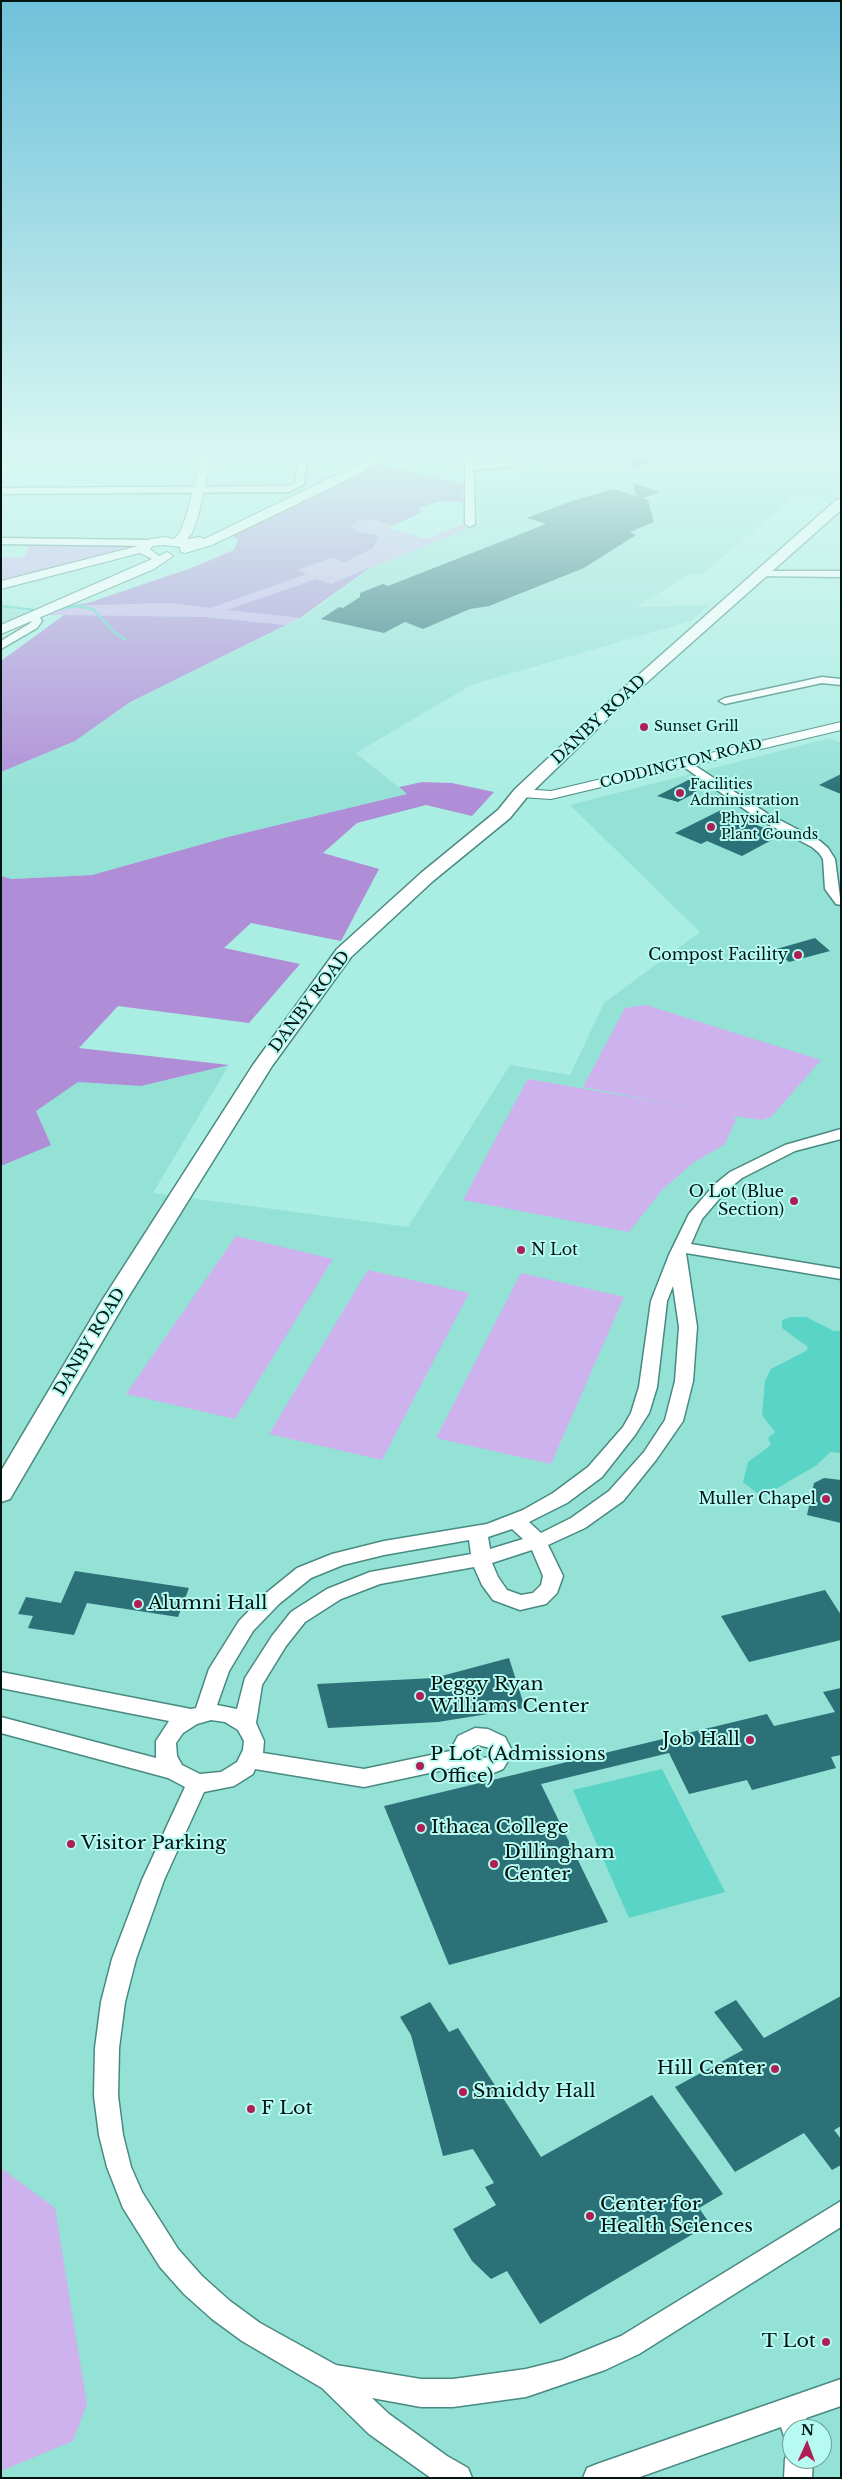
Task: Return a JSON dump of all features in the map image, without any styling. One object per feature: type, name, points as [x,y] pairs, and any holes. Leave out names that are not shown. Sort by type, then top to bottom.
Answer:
[{"type":"main road","name":"DANBY ROAD","points":[[1,1493],[115,1299],[194,1177],[213,1142],[263,1065],[344,953],[427,877],[504,814],[521,794],[621,698],[768,567]]},
{"type":"street","points":[[1,585],[77,567]]},
{"type":"street","points":[[1,630],[145,567]]},
{"type":"street","points":[[760,574],[841,574]]},
{"type":"street","points":[[1,646],[33,626],[37,620],[34,616]]},
{"type":"street","points":[[725,701],[822,680],[841,682]]},
{"type":"street","name":"CODDINGTON ROAD","points":[[521,794],[550,795],[841,726]]},
{"type":"street","points":[[685,762],[764,817],[816,844],[824,851],[829,859],[831,889],[841,901]]},
{"type":"street","points":[[198,1715],[219,1669],[246,1626],[272,1599],[304,1574],[339,1559],[384,1548],[478,1532],[515,1520],[560,1498],[595,1472],[629,1431],[640,1413],[648,1387],[659,1301],[681,1247],[696,1216],[706,1202],[736,1175],[767,1158],[790,1148],[841,1134]]},
{"type":"street","points":[[681,1247],[841,1274]]},
{"type":"street","points":[[245,1724],[252,1684],[279,1641],[298,1617],[334,1594],[377,1577],[481,1559],[537,1541],[578,1523],[616,1496],[650,1456],[674,1421],[684,1381],[688,1327],[680,1267],[681,1247]]},
{"type":"street","points":[[478,1532],[481,1559],[489,1580],[500,1595],[520,1603],[539,1599],[550,1588],[553,1576],[537,1541],[515,1520]]},
{"type":"street","points":[[1,1680],[198,1715]]},
{"type":"street","points":[[1,1725],[174,1771],[197,1783],[226,1780],[241,1772],[251,1760],[254,1741],[245,1724],[230,1715],[211,1712],[198,1715],[176,1727],[166,1741],[166,1757],[174,1771]]},
{"type":"street","points":[[251,1760],[364,1778],[462,1756]]},
{"type":"street","points":[[197,1783],[153,1880],[124,1959],[113,2002],[106,2048],[106,2096],[111,2136],[119,2167],[132,2199],[149,2229],[169,2258],[193,2285],[221,2310],[251,2332],[332,2378],[379,2424],[437,2466],[458,2478]]},
{"type":"street","points":[[332,2378],[421,2393],[453,2393],[509,2386],[562,2373],[630,2344],[841,2213]]},
{"type":"street","points":[[793,2419],[841,2392]]},
{"type":"street","points":[[597,2478],[782,2422]]},
{"type":"shaded area","points":[[1,567],[63,567],[1,582]]},
{"type":"shaded area","points":[[306,567],[374,567],[331,584],[229,610],[300,618],[286,625],[206,617],[45,615],[67,606],[169,603],[211,608],[306,574],[296,570]]},
{"type":"shaded area","points":[[307,567],[297,570],[307,574],[211,608],[169,603],[67,606],[88,603],[191,568]]},
{"type":"shaded area","points":[[371,567],[712,567],[703,574],[691,573],[636,607],[709,605],[691,621],[471,685],[356,753],[407,794],[228,837],[92,875],[12,879],[1,876],[1,772],[75,741],[130,702],[309,614]]},
{"type":"shaded area","points":[[371,567],[300,618],[227,610],[316,579],[331,584]]},
{"type":"shaded area","points":[[1,608],[5,608],[31,613],[1,624]]},
{"type":"shaded area","points":[[64,615],[206,617],[286,625],[130,702],[75,741],[1,772],[1,661]]},
{"type":"shaded area","name":"Ithaca College","points":[[830,738],[841,743],[841,2478],[1,2478],[1,1166],[51,1145],[36,1111],[78,1082],[141,1086],[229,1065],[153,1193],[408,1227],[510,1065],[570,1075],[604,1003],[700,932],[570,805]]},
{"type":"shaded area","points":[[422,782],[452,783],[494,792],[472,816],[426,805],[357,823],[323,853],[379,869],[341,941],[251,923],[224,948],[300,964],[249,1023],[118,1006],[79,1048],[229,1065],[141,1086],[78,1082],[36,1111],[51,1145],[1,1166],[1,876],[12,879],[92,875],[228,837],[407,794],[399,787]]},
{"type":"shaded area","points":[[646,1005],[821,1060],[771,1117],[761,1120],[733,1116],[736,1120],[725,1144],[693,1163],[663,1189],[629,1232],[463,1200],[529,1079],[693,1108],[583,1087],[625,1008]]},
{"type":"shaded area","points":[[236,1236],[333,1259],[235,1419],[126,1394]]},
{"type":"shaded area","points":[[368,1270],[469,1293],[382,1460],[269,1434]]},
{"type":"shaded area","points":[[521,1273],[624,1297],[551,1464],[436,1438]]},
{"type":"shaded area","points":[[1,2168],[55,2208],[87,2404],[73,2441],[1,2471]]},
{"type":"water","points":[[790,1317],[806,1317],[834,1331],[841,1331],[841,1453],[830,1452],[817,1465],[762,1497],[743,1482],[748,1462],[771,1445],[768,1438],[775,1432],[762,1415],[765,1381],[771,1369],[806,1351],[808,1347],[782,1328],[782,1320]]},
{"type":"water","points":[[662,1769],[725,1892],[629,1918],[573,1790]]},
{"type":"building","points":[[437,567],[586,567],[489,606],[470,609],[423,629],[405,622],[384,633],[321,619],[339,607],[343,608],[360,597],[360,593],[383,584],[388,586]]},
{"type":"building","points":[[841,774],[841,794],[819,785]]},
{"type":"building","name":"Facilities Administration","points":[[694,777],[699,786],[692,790],[697,792],[678,802],[657,796]]},
{"type":"building","points":[[721,810],[781,835],[742,856],[707,841],[701,844],[675,833]]},
{"type":"building","name":"Compost Facility","points":[[815,938],[830,951],[789,962],[773,950]]},
{"type":"building","name":"Muller Chapel","points":[[824,1478],[841,1480],[841,1523],[807,1515],[814,1483]]},
{"type":"building","name":"Alumni Hall","points":[[75,1571],[189,1588],[178,1617],[87,1603],[74,1635],[28,1628],[33,1616],[18,1614],[26,1597],[61,1603]]},
{"type":"building","points":[[825,1590],[841,1615],[841,1640],[749,1662],[721,1616]]},
{"type":"building","name":"Peggy Ryan Williams Center","points":[[509,1658],[525,1708],[438,1722],[328,1728],[317,1684],[434,1678]]},
{"type":"building","name":"Dillingham Center","points":[[841,1688],[841,1755],[831,1757],[836,1768],[752,1790],[747,1780],[689,1794],[669,1753],[541,1784],[608,1922],[449,1965],[384,1806],[767,1714],[774,1726],[835,1712],[823,1692]]},
{"type":"building","name":"Hill Center","points":[[841,1996],[841,2126],[834,2130],[841,2139],[841,2165],[832,2170],[804,2133],[735,2172],[675,2087],[743,2050],[714,2012],[736,2000],[764,2038]]},
{"type":"building","name":"Center for Health Sciences","points":[[430,2002],[449,2032],[458,2028],[541,2157],[652,2095],[723,2194],[699,2208],[710,2224],[540,2324],[507,2271],[491,2279],[472,2261],[453,2229],[496,2205],[485,2187],[494,2183],[473,2149],[443,2156],[411,2035],[400,2017]]},
{"type":"waterway","points":[[1,606],[34,610]]},
{"type":"waterway","points":[[60,609],[76,606],[93,609],[115,633],[125,639]]},
{"type":"place","name":"Sunset Grill","points":[[644,727]]},
{"type":"place","name":"Facilities Administration","points":[[680,793]]},
{"type":"place","name":"Physical Plant Gounds","points":[[711,827]]},
{"type":"place","name":"Compost Facility","points":[[798,955]]},
{"type":"place","name":"O Lot (Blue Section)","points":[[794,1201]]},
{"type":"place","name":"N Lot","points":[[521,1250]]},
{"type":"place","name":"Muller Chapel","points":[[826,1499]]},
{"type":"place","name":"Alumni Hall","points":[[138,1604]]},
{"type":"place","name":"Peggy Ryan Williams Center","points":[[420,1696]]},
{"type":"place","name":"Job Hall","points":[[750,1740]]},
{"type":"place","name":"P Lot (Admissions Office)","points":[[420,1766]]},
{"type":"place","name":"Ithaca College","points":[[421,1828]]},
{"type":"place","name":"Visitor Parking","points":[[71,1844]]},
{"type":"place","name":"Dillingham Center","points":[[494,1864]]},
{"type":"place","name":"Hill Center","points":[[775,2069]]},
{"type":"place","name":"Smiddy Hall","points":[[463,2092]]},
{"type":"place","name":"F Lot","points":[[251,2109]]},
{"type":"place","name":"Center for Health Sciences","points":[[590,2216]]},
{"type":"place","name":"T Lot","points":[[826,2342]]}]
